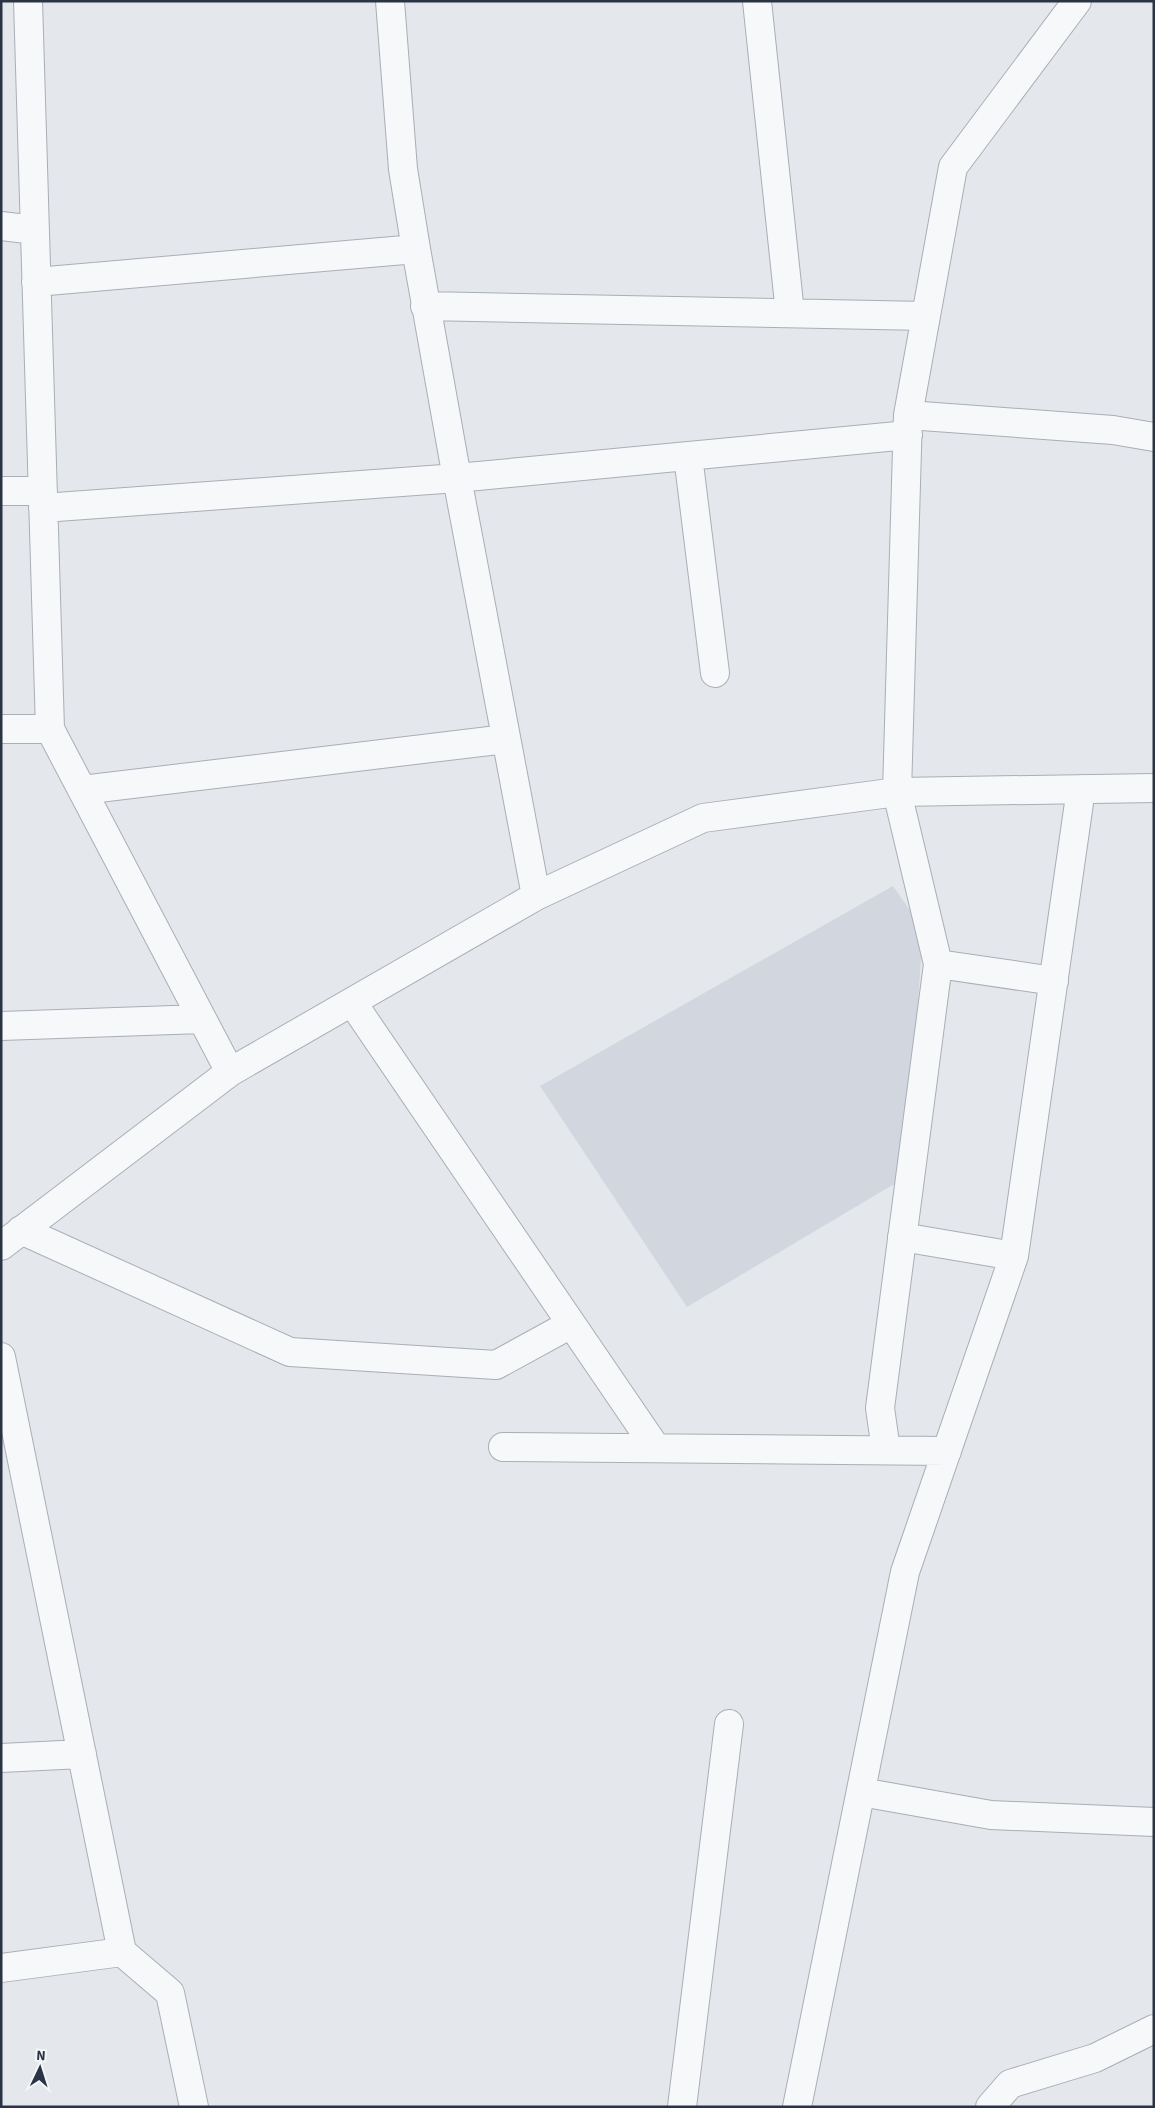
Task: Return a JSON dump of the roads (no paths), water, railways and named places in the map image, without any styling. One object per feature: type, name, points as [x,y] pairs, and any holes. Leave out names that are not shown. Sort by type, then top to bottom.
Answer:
[{"type":"street","points":[[28,1],[50,729],[230,1072]]},
{"type":"street","points":[[390,1],[403,169],[416,249],[536,896]]},
{"type":"street","points":[[757,1],[790,313]]},
{"type":"street","points":[[886,1450],[880,1408],[938,964],[897,792],[908,425],[952,167],[1077,1]]},
{"type":"street","points":[[1,226],[35,230]]},
{"type":"street","points":[[36,282],[416,249]]},
{"type":"street","points":[[426,306],[926,316]]},
{"type":"street","points":[[1,491],[43,500],[457,478],[688,456],[908,425],[1113,430],[1154,437]]},
{"type":"street","points":[[688,456],[715,673]]},
{"type":"street","points":[[1,729],[50,729]]},
{"type":"street","points":[[82,790],[506,739]]},
{"type":"street","points":[[11,1238],[230,1072],[536,896],[703,818],[897,792],[1154,788]]},
{"type":"street","points":[[797,2107],[905,1572],[1014,1256],[1081,789]]},
{"type":"street","points":[[938,964],[1054,981]]},
{"type":"street","points":[[352,1002],[656,1448]]},
{"type":"street","points":[[1,1026],[202,1019]]},
{"type":"street","points":[[11,1238],[290,1352],[496,1365],[571,1324]]},
{"type":"street","points":[[902,1238],[1014,1256]]},
{"type":"street","points":[[1,1357],[122,1952],[170,1993],[194,2107]]},
{"type":"street","points":[[503,1447],[947,1451]]},
{"type":"street","points":[[682,2107],[729,1724]]},
{"type":"street","points":[[1,1758],[82,1754]]},
{"type":"street","points":[[861,1792],[992,1815],[1154,1822]]},
{"type":"street","points":[[1,1968],[122,1952]]},
{"type":"street","points":[[990,2107],[1154,2029]]}]
